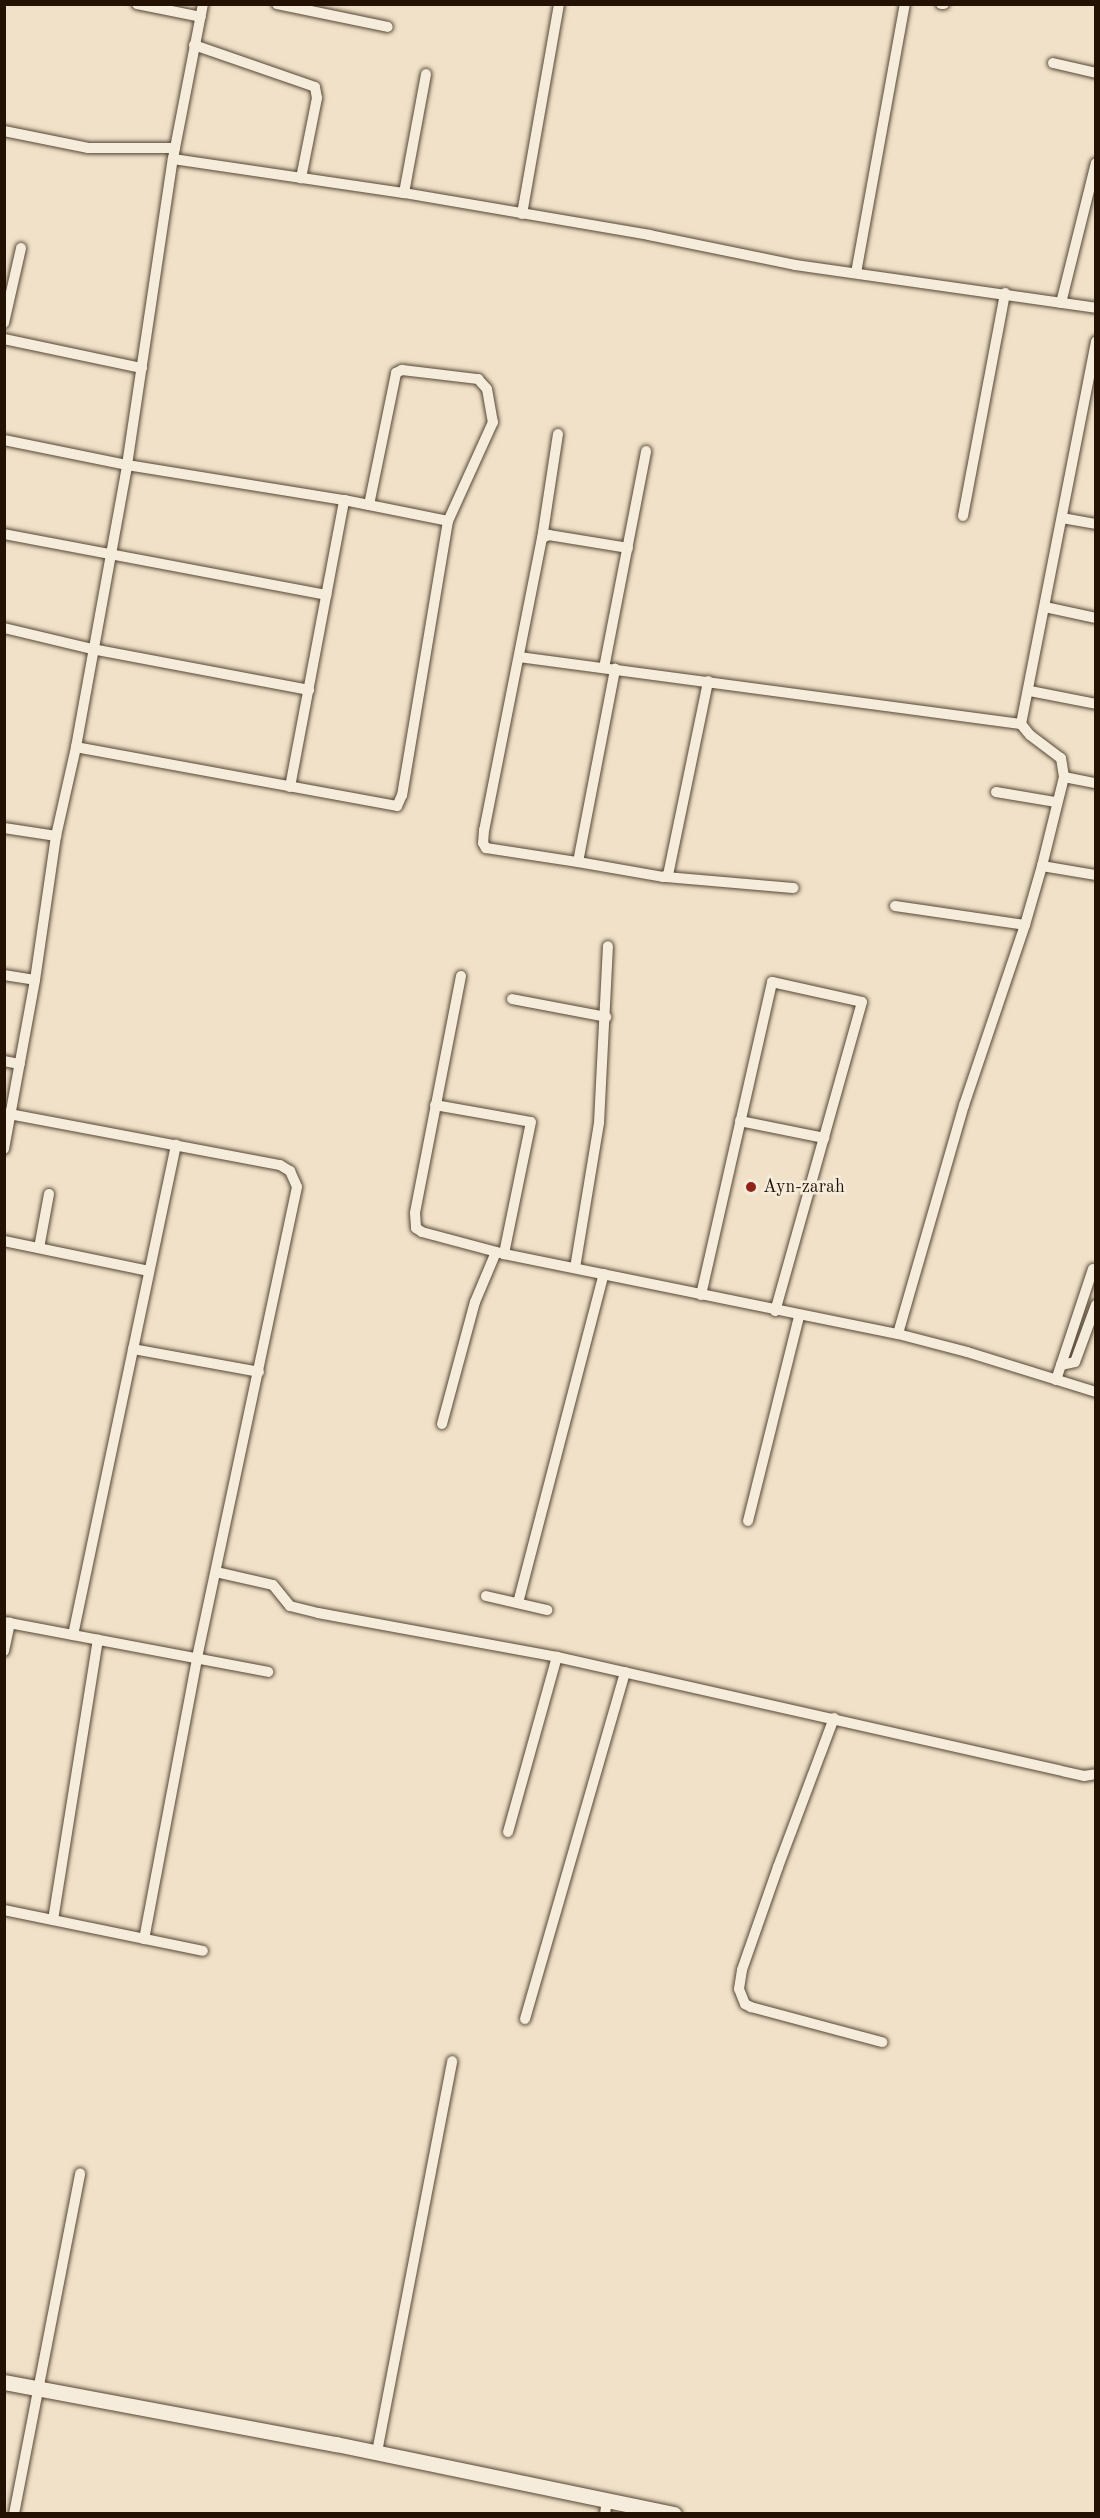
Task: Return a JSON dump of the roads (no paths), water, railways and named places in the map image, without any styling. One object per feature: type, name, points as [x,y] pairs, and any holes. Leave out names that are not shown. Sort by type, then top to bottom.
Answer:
[{"type":"main road","points":[[4,2382],[377,2452],[606,2507],[674,2514]]},
{"type":"street","points":[[137,4],[201,17]]},
{"type":"street","points":[[4,1149],[8,1114],[20,1064],[35,980],[56,836],[76,747],[127,465],[174,153],[203,4]]},
{"type":"street","points":[[277,4],[388,27]]},
{"type":"street","points":[[522,214],[560,4]]},
{"type":"street","points":[[856,273],[904,4]]},
{"type":"street","points":[[194,45],[315,87],[317,98],[301,178]]},
{"type":"street","points":[[1053,63],[1095,73]]},
{"type":"street","points":[[404,193],[426,74]]},
{"type":"street","points":[[4,131],[88,148],[174,153],[301,178],[404,193],[856,273],[1005,293],[1095,308]]},
{"type":"street","points":[[1061,303],[1095,163]]},
{"type":"street","points":[[4,323],[21,248]]},
{"type":"street","points":[[963,516],[1005,293]]},
{"type":"street","points":[[4,339],[142,369]]},
{"type":"street","points":[[1021,724],[1030,691],[1095,341]]},
{"type":"street","points":[[76,747],[393,806],[400,802],[448,521],[493,422],[487,389],[478,379],[402,370],[396,373],[369,505]]},
{"type":"street","points":[[558,434],[542,538],[483,843],[491,851],[665,876],[794,888]]},
{"type":"street","points":[[4,440],[127,465],[344,500],[448,521]]},
{"type":"street","points":[[578,862],[628,548],[646,451]]},
{"type":"street","points":[[290,787],[344,500]]},
{"type":"street","points":[[1062,518],[1095,524]]},
{"type":"street","points":[[4,534],[326,596]]},
{"type":"street","points":[[542,538],[546,534],[628,548]]},
{"type":"street","points":[[1045,608],[1095,618]]},
{"type":"street","points":[[4,628],[92,649],[309,690]]},
{"type":"street","points":[[519,657],[1021,724],[1030,735],[1061,758],[1064,777],[1042,866],[1025,925],[964,1105],[898,1334]]},
{"type":"street","points":[[665,876],[672,865],[708,681]]},
{"type":"street","points":[[1030,691],[1095,704]]},
{"type":"street","points":[[1064,777],[1095,783]]},
{"type":"street","points":[[996,792],[1056,802]]},
{"type":"street","points":[[4,828],[56,836]]},
{"type":"street","points":[[1042,866],[1095,875]]},
{"type":"street","points":[[895,906],[1025,925]]},
{"type":"street","points":[[574,1268],[598,1123],[606,1017],[608,946]]},
{"type":"street","points":[[4,975],[35,980]]},
{"type":"street","points":[[461,976],[415,1213],[416,1228],[422,1232],[500,1253],[799,1316],[898,1334],[967,1352],[1095,1392]]},
{"type":"street","points":[[701,1295],[771,982],[862,1002],[776,1311]]},
{"type":"street","points":[[512,999],[606,1017]]},
{"type":"street","points":[[4,1061],[20,1064]]},
{"type":"street","points":[[435,1105],[531,1122],[500,1253],[475,1302],[442,1424]]},
{"type":"street","points":[[8,1114],[280,1165],[290,1171],[295,1178],[296,1199],[197,1659],[144,1939]]},
{"type":"street","points":[[740,1121],[824,1138]]},
{"type":"street","points":[[73,1635],[176,1145]]},
{"type":"street","points":[[39,1248],[49,1194]]},
{"type":"street","points":[[4,1241],[149,1271]]},
{"type":"street","points":[[1056,1380],[1093,1269]]},
{"type":"street","points":[[518,1603],[604,1274]]},
{"type":"street","points":[[1061,1365],[1075,1362],[1095,1305]]},
{"type":"street","points":[[748,1521],[799,1316]]},
{"type":"street","points":[[133,1349],[259,1372]]},
{"type":"street","points":[[216,1572],[273,1585],[290,1606],[318,1613],[557,1657],[1084,1776],[1095,1774]]},
{"type":"street","points":[[486,1596],[547,1610]]},
{"type":"street","points":[[4,1651],[7,1623],[267,1672]]},
{"type":"street","points":[[52,1920],[98,1640]]},
{"type":"street","points":[[508,1832],[557,1657]]},
{"type":"street","points":[[525,2019],[625,1672]]},
{"type":"street","points":[[834,1718],[742,1970],[739,1989],[745,2004],[751,2007],[882,2042]]},
{"type":"street","points":[[4,1910],[203,1951]]},
{"type":"street","points":[[377,2452],[452,2061]]},
{"type":"street","points":[[15,2514],[80,2173]]},
{"type":"place","name":"Ayn-zarah","points":[[751,1187]]}]
